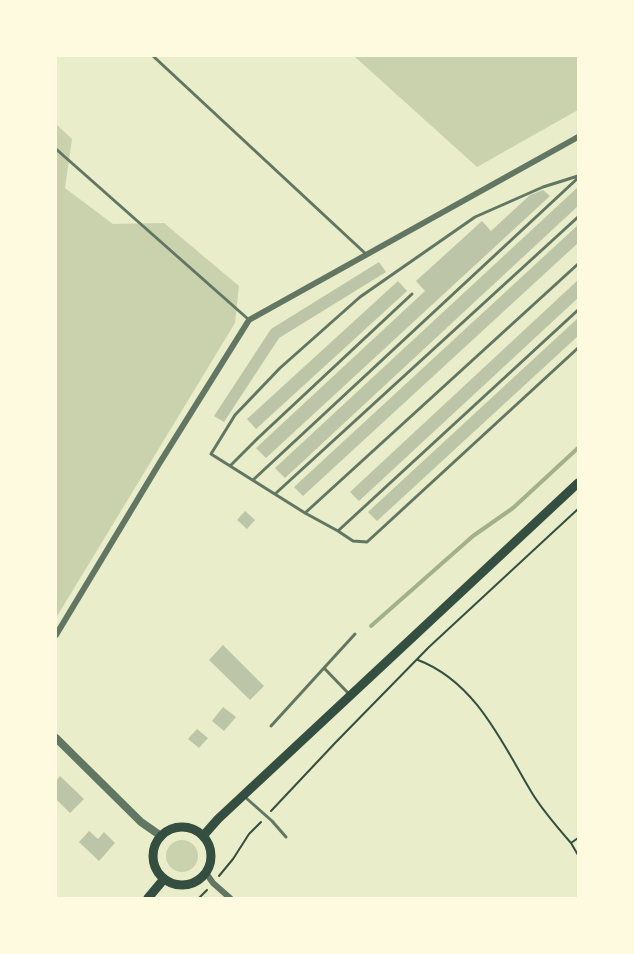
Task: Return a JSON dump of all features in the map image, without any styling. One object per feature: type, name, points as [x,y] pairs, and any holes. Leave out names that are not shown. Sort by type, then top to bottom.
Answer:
[{"type":"main road","points":[[202,836],[579,483]]},
{"type":"main road","points":[[186,828],[202,836],[211,854],[206,873],[191,884],[172,884],[164,879],[154,863],[153,854],[161,836],[168,830],[186,828]]},
{"type":"main road","points":[[148,898],[164,879]]},
{"type":"street","points":[[56,635],[249,320],[579,137]]},
{"type":"street","points":[[56,738],[135,816],[161,836]]},
{"type":"street","points":[[206,873],[215,886],[230,898]]},
{"type":"lane","points":[[153,56],[367,255]]},
{"type":"lane","points":[[56,149],[249,320]]},
{"type":"lane","points":[[579,177],[543,187],[474,217],[360,297],[280,368],[235,415],[211,454],[353,541],[367,542],[579,348]]},
{"type":"lane","points":[[253,480],[579,177]]},
{"type":"lane","points":[[275,494],[579,217]]},
{"type":"lane","points":[[305,513],[579,264]]},
{"type":"lane","points":[[231,465],[412,294]]},
{"type":"lane","points":[[338,531],[579,310]]},
{"type":"lane","points":[[271,726],[355,634]]},
{"type":"lane","points":[[324,668],[350,696]]},
{"type":"lane","points":[[243,796],[286,837]]},
{"type":"path","points":[[215,886],[249,834],[336,742],[417,660],[579,508]]},
{"type":"path","points":[[417,660],[440,670],[480,708],[503,742],[532,794],[551,822],[579,855]]},
{"type":"path","points":[[571,843],[579,838]]},
{"type":"green space","points":[[354,56],[578,56],[578,110],[477,167]]},
{"type":"green space","points":[[56,124],[72,139],[65,188],[113,224],[164,223],[239,286],[235,323],[56,618]]},
{"type":"green space","points":[[182,840],[193,845],[198,856],[193,867],[182,872],[171,867],[166,856],[171,845]]},
{"type":"building","points":[[578,187],[578,206],[285,478],[275,468]]},
{"type":"building","points":[[543,190],[550,196],[266,458],[256,448],[425,291],[416,281],[482,221],[491,231],[530,195]]},
{"type":"building","points":[[578,225],[578,243],[303,496],[294,487]]},
{"type":"building","points":[[379,262],[386,272],[279,338],[224,422],[214,416],[271,329]]},
{"type":"building","points":[[578,280],[578,298],[359,501],[350,492]]},
{"type":"building","points":[[398,281],[407,291],[256,429],[247,419]]},
{"type":"building","points":[[578,318],[578,336],[377,521],[368,512]]},
{"type":"building","points":[[245,511],[255,520],[247,529],[237,520]]},
{"type":"building","points":[[223,645],[264,686],[250,700],[209,660]]},
{"type":"building","points":[[223,707],[236,717],[224,731],[212,721]]},
{"type":"building","points":[[197,729],[208,738],[199,748],[188,739]]},
{"type":"building","points":[[60,776],[84,799],[70,813],[56,799],[56,781]]},
{"type":"building","points":[[89,831],[98,839],[104,832],[115,843],[99,861],[79,842]]},
{"type":"waterway","points":[[371,626],[473,536],[513,508],[578,448]]}]
